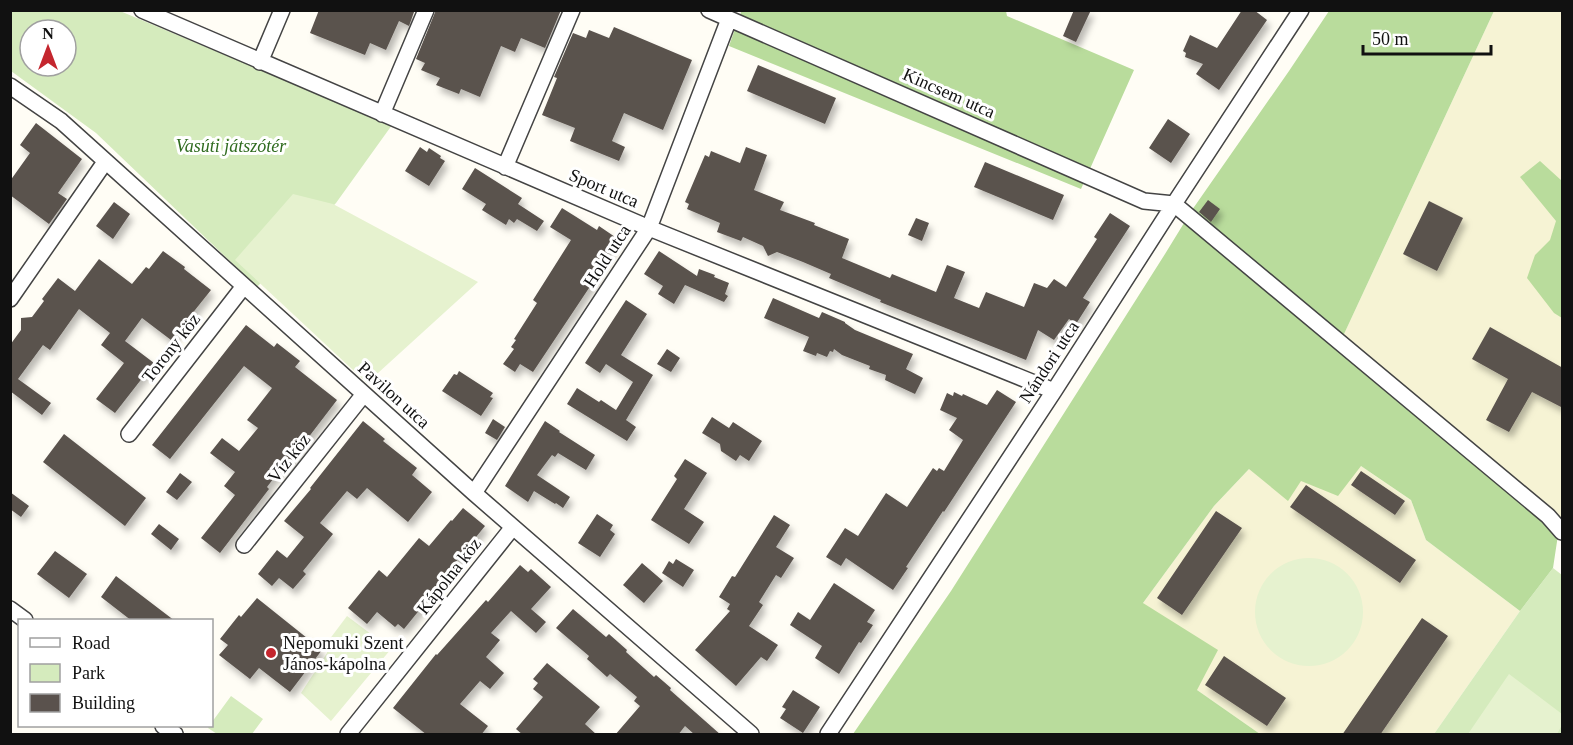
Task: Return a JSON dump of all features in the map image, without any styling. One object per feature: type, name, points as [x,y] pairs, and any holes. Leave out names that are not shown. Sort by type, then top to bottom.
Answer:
[{"type":"street","name":"Sport utca","points":[[141,10],[649,228],[1054,391]]},
{"type":"street","points":[[260,62],[282,10]]},
{"type":"street","points":[[382,114],[426,10]]},
{"type":"street","points":[[506,167],[573,10]]},
{"type":"street","name":"Kincsem utca","points":[[709,10],[1144,201],[1174,204]]},
{"type":"street","name":"Nándori utca","points":[[828,735],[1301,10]]},
{"type":"street","name":"Hold utca","points":[[474,494],[649,228],[729,19]]},
{"type":"street","name":"Pavilon utca","points":[[10,86],[61,121],[474,494],[751,735]]},
{"type":"street","points":[[10,299],[105,162]]},
{"type":"street","points":[[1174,204],[1548,516],[1563,532]]},
{"type":"street","name":"Torony köz","points":[[129,434],[244,286]]},
{"type":"street","name":"Víz köz","points":[[244,545],[364,394]]},
{"type":"street","name":"Kápolna köz","points":[[348,735],[513,527]]},
{"type":"street","points":[[10,609],[22,619]]},
{"type":"shaded area","points":[[1494,11],[1562,11],[1562,517],[1542,514],[1338,347]]},
{"type":"shaded area","points":[[1361,466],[1411,500],[1426,540],[1520,611],[1434,734],[1260,734],[1197,690],[1143,603],[1214,506],[1249,469],[1301,481]]},
{"type":"green space","name":"Vasúti játszótér","points":[[11,11],[120,11],[392,125],[336,203],[257,287],[96,133],[21,78],[78,78],[78,18],[18,18],[18,76],[11,71]]},
{"type":"green space","points":[[739,11],[1006,11],[1007,16],[1134,70],[1081,189],[729,46],[741,12]]},
{"type":"green space","points":[[1329,11],[1494,11],[1338,347],[1542,514],[1558,535],[1553,568],[1520,611],[1426,540],[1411,500],[1361,466],[1338,496],[1301,481],[1288,501],[1249,469],[1214,506],[1143,603],[1218,650],[1197,690],[1260,734],[853,734],[951,591],[1192,210]]},
{"type":"green space","points":[[1540,161],[1562,181],[1562,318],[1554,313],[1527,278],[1535,255],[1550,240],[1556,221],[1520,177]]},
{"type":"green space","points":[[293,194],[333,204],[478,282],[367,383],[235,260]]},
{"type":"green space","points":[[1309,558],[1330,562],[1347,574],[1359,591],[1363,612],[1359,633],[1347,650],[1330,662],[1309,666],[1288,662],[1271,650],[1259,633],[1255,612],[1259,591],[1271,574],[1288,562]]},
{"type":"green space","points":[[1553,568],[1562,575],[1562,734],[1434,734],[1520,611]]},
{"type":"green space","points":[[347,616],[391,649],[331,721],[301,693],[327,653],[326,644]]},
{"type":"green space","points":[[1509,674],[1562,714],[1562,725],[1557,734],[1468,734]]},
{"type":"green space","points":[[231,696],[263,719],[252,734],[217,734],[208,728],[213,727],[213,721]]},
{"type":"building","points":[[319,10],[410,10],[414,12],[409,26],[399,21],[386,50],[370,43],[365,55],[310,33]]},
{"type":"building","points":[[436,10],[561,10],[545,48],[521,38],[515,52],[501,46],[480,97],[461,89],[459,94],[436,85],[440,78],[421,70],[425,63],[416,59]]},
{"type":"building","points":[[1074,10],[1091,10],[1076,42],[1063,36]]},
{"type":"building","points":[[1242,10],[1254,10],[1267,20],[1219,90],[1196,74],[1203,64],[1185,57],[1186,53],[1183,51],[1190,35],[1217,48]]},
{"type":"building","points":[[614,27],[692,60],[663,130],[624,113],[612,141],[625,147],[619,161],[570,141],[575,128],[542,115],[557,78],[554,77],[573,33],[586,38],[589,30],[609,38]]},
{"type":"building","points":[[758,65],[836,98],[825,124],[747,91]]},
{"type":"building","points":[[1168,119],[1190,134],[1171,163],[1149,148]]},
{"type":"building","points":[[36,123],[82,159],[58,193],[67,199],[49,224],[10,195],[10,181],[30,153],[20,145]]},
{"type":"building","points":[[420,147],[427,152],[429,148],[445,161],[429,186],[405,171]]},
{"type":"building","points":[[746,147],[767,155],[754,190],[784,202],[780,210],[849,239],[842,258],[890,278],[892,274],[936,292],[947,265],[965,272],[954,298],[979,308],[986,292],[1024,307],[1034,283],[1047,288],[1054,279],[1066,287],[1097,239],[1094,237],[1110,213],[1130,226],[1083,298],[1090,302],[1076,324],[1069,319],[1054,340],[1038,330],[1026,360],[880,302],[881,300],[829,278],[831,274],[803,262],[777,252],[768,256],[763,246],[743,237],[741,241],[717,232],[720,223],[687,209],[689,204],[685,202],[705,155],[709,157],[711,151],[740,163]]},
{"type":"building","points":[[985,162],[1064,195],[1053,220],[974,187]]},
{"type":"building","points":[[475,168],[522,198],[518,204],[544,221],[537,231],[517,219],[514,223],[509,219],[506,225],[482,210],[486,204],[462,189]]},
{"type":"building","points":[[1208,200],[1220,209],[1211,222],[1199,212]]},
{"type":"building","points":[[1429,201],[1463,218],[1437,271],[1403,254]]},
{"type":"building","points":[[114,202],[130,214],[113,239],[96,226]]},
{"type":"building","points":[[562,208],[597,230],[599,226],[618,239],[595,274],[597,276],[533,372],[520,364],[515,372],[503,364],[514,349],[511,347],[516,340],[514,339],[537,303],[533,300],[571,240],[550,227]]},
{"type":"building","points":[[916,218],[929,223],[922,241],[908,235]]},
{"type":"building","points":[[163,251],[211,290],[171,340],[142,318],[125,341],[154,363],[115,413],[96,399],[124,363],[101,345],[110,333],[79,309],[50,350],[43,345],[18,379],[51,403],[42,415],[10,391],[10,345],[21,330],[21,318],[32,317],[58,278],[75,291],[99,259],[132,284],[146,267],[149,269]]},
{"type":"building","points":[[659,251],[697,276],[699,269],[729,283],[725,294],[728,296],[724,302],[685,285],[674,304],[658,294],[663,286],[644,274]]},
{"type":"building","points":[[773,298],[819,318],[822,312],[845,322],[855,330],[913,354],[906,369],[923,378],[915,394],[885,380],[886,375],[869,369],[870,366],[842,355],[834,349],[827,357],[803,351],[809,337],[764,318]]},
{"type":"building","points":[[626,300],[647,314],[621,355],[653,375],[626,420],[636,427],[627,441],[567,404],[577,388],[616,410],[633,382],[606,364],[600,373],[585,363]]},
{"type":"building","points":[[246,325],[274,347],[277,343],[300,361],[295,367],[337,400],[285,468],[283,466],[267,487],[269,489],[220,553],[201,538],[235,495],[224,486],[235,472],[210,453],[222,438],[239,451],[258,428],[247,420],[272,388],[244,366],[170,459],[152,445]]},
{"type":"building","points":[[1490,327],[1563,368],[1563,408],[1532,392],[1509,432],[1486,420],[1508,379],[1472,359]]},
{"type":"building","points":[[667,349],[680,358],[671,372],[657,364]]},
{"type":"building","points":[[459,371],[493,393],[490,397],[493,398],[481,416],[442,391],[454,374],[457,375]]},
{"type":"building","points":[[997,390],[1016,402],[893,590],[846,558],[841,566],[826,557],[845,528],[858,536],[886,493],[907,507],[933,468],[937,471],[939,468],[944,471],[963,440],[949,430],[957,418],[940,410],[947,393],[953,396],[954,392],[962,396],[963,394],[987,405]]},
{"type":"building","points":[[712,417],[729,428],[733,422],[762,441],[749,461],[740,455],[736,461],[721,451],[720,444],[702,433]]},
{"type":"building","points":[[493,419],[505,427],[497,440],[485,433]]},
{"type":"building","points":[[363,421],[385,439],[383,441],[417,468],[412,475],[432,492],[408,522],[367,488],[357,499],[347,491],[320,523],[333,534],[303,571],[306,574],[293,589],[279,578],[272,586],[258,574],[277,550],[287,558],[304,537],[284,521]]},
{"type":"building","points":[[545,421],[595,455],[586,470],[558,453],[555,457],[552,455],[537,475],[570,497],[563,508],[534,491],[528,502],[505,486]]},
{"type":"building","points":[[64,434],[146,498],[125,526],[43,462]]},
{"type":"building","points":[[685,459],[707,473],[684,509],[704,522],[689,544],[651,520],[677,479],[674,476]]},
{"type":"building","points":[[1361,471],[1405,501],[1395,515],[1351,485]]},
{"type":"building","points":[[180,473],[192,482],[177,500],[166,492]]},
{"type":"building","points":[[1306,485],[1416,560],[1400,583],[1290,507]]},
{"type":"building","points":[[10,492],[29,506],[21,517],[10,509]]},
{"type":"building","points":[[463,508],[485,526],[404,629],[398,624],[395,627],[377,612],[367,624],[348,608],[379,570],[387,577],[419,538],[429,546]]},
{"type":"building","points":[[1216,511],[1242,528],[1182,615],[1157,598]]},
{"type":"building","points":[[597,514],[613,525],[610,530],[615,534],[600,557],[578,543]]},
{"type":"building","points":[[774,515],[790,525],[776,547],[794,558],[781,578],[776,575],[759,602],[763,605],[749,626],[778,645],[767,661],[761,657],[736,686],[695,650],[730,611],[727,609],[730,604],[719,597],[732,576],[735,577]]},
{"type":"building","points":[[159,524],[179,539],[171,550],[151,534]]},
{"type":"building","points":[[55,551],[87,574],[69,598],[37,574]]},
{"type":"building","points":[[676,559],[694,570],[683,587],[662,573],[669,561],[673,564]]},
{"type":"building","points":[[642,563],[663,581],[644,603],[623,585]]},
{"type":"building","points":[[520,565],[528,572],[531,569],[551,587],[531,609],[546,622],[536,633],[511,611],[491,633],[500,640],[486,657],[504,673],[490,689],[480,681],[460,704],[488,726],[481,735],[427,735],[393,708],[436,654],[486,600],[488,602]]},
{"type":"building","points":[[116,576],[172,619],[129,619],[101,597]]},
{"type":"building","points":[[834,583],[875,610],[867,622],[873,625],[861,643],[859,642],[839,674],[815,658],[822,646],[790,625],[798,612],[810,620]]},
{"type":"building","name":"Nepomuki Szent János-kápolna","points":[[257,598],[322,650],[290,692],[259,668],[250,679],[219,655],[228,645],[220,639],[239,615],[241,617]]},
{"type":"building","points":[[573,609],[606,637],[609,634],[627,650],[626,652],[654,677],[656,675],[671,688],[670,690],[721,735],[695,735],[685,726],[678,735],[615,735],[640,706],[634,701],[637,697],[610,674],[607,677],[587,659],[589,656],[556,628]]},
{"type":"building","points":[[1422,618],[1448,636],[1380,735],[1342,735]]},
{"type":"building","points":[[1224,656],[1286,698],[1267,726],[1205,685]]},
{"type":"building","points":[[547,663],[600,707],[585,724],[597,735],[523,735],[516,729],[543,697],[533,689],[538,683],[533,679]]},
{"type":"building","points":[[793,690],[820,707],[803,733],[780,718],[786,709],[782,707]]},
{"type":"place","name":"Nepomuki Szent János-kápolna","points":[[271,653]]}]
